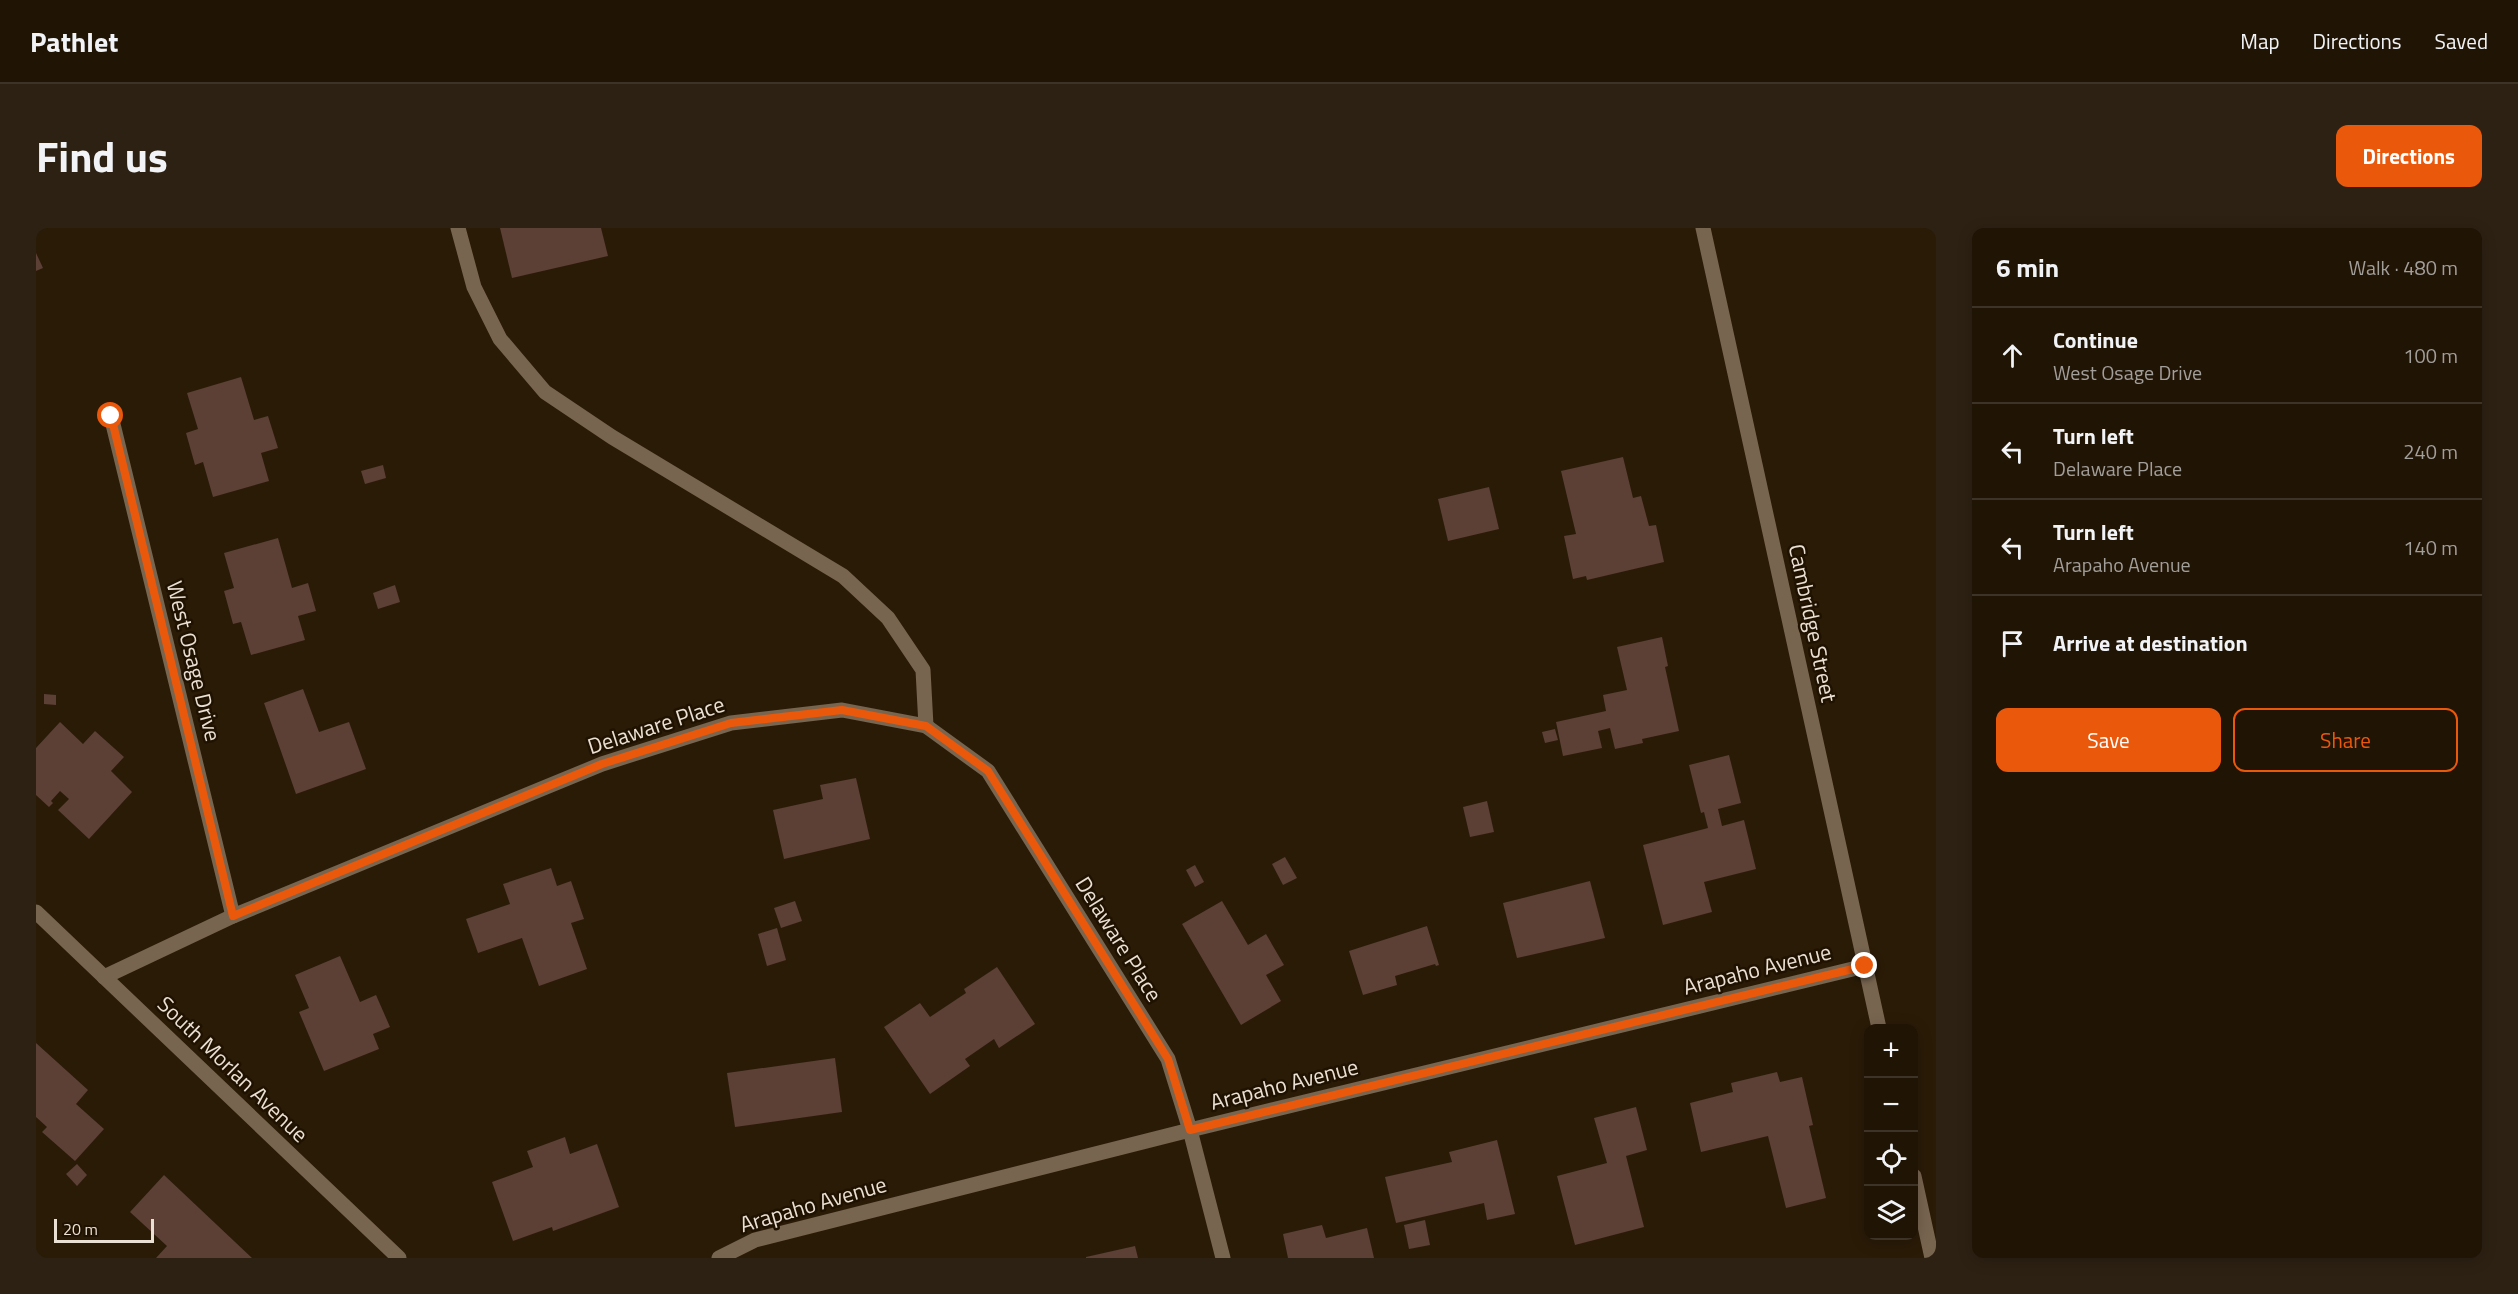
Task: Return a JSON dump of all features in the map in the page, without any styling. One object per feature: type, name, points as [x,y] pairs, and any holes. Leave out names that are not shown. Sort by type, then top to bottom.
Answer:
[{"type":"street","points":[[458,228],[474,287],[500,339],[545,392],[612,437],[843,576],[888,618],[923,670],[926,726]]},
{"type":"street","name":"Cambridge Street","points":[[1702,228],[1879,1024]]},
{"type":"street","name":"West Osage Drive","points":[[111,416],[233,916]]},
{"type":"street","name":"Delaware Place","points":[[104,977],[233,916],[602,764],[731,723],[842,710],[926,726],[988,771],[1168,1059],[1190,1130],[1222,1258]]},
{"type":"street","name":"South Morlan Avenue","points":[[36,912],[399,1258]]},
{"type":"street","name":"Arapaho Avenue","points":[[718,1258],[755,1240],[1190,1130],[1865,966]]},
{"type":"street","points":[[1916,1186],[1932,1258]]},
{"type":"building","points":[[500,228],[601,228],[608,256],[512,278]]},
{"type":"building","points":[[36,253],[43,268],[36,271]]},
{"type":"building","points":[[241,377],[254,420],[268,416],[278,448],[261,453],[269,481],[213,497],[203,462],[195,465],[186,433],[198,429],[187,393]]},
{"type":"building","points":[[1623,457],[1633,498],[1641,496],[1649,526],[1656,525],[1664,562],[1587,580],[1586,576],[1573,579],[1564,536],[1576,534],[1561,471]]},
{"type":"building","points":[[383,465],[386,478],[365,484],[361,471]]},
{"type":"building","points":[[1489,487],[1499,529],[1448,541],[1438,499]]},
{"type":"building","points":[[278,538],[292,588],[308,583],[316,611],[298,616],[305,640],[251,655],[241,622],[233,624],[224,591],[234,588],[224,553]]},
{"type":"building","points":[[395,585],[400,602],[378,609],[373,593]]},
{"type":"building","points":[[1662,637],[1668,666],[1665,667],[1679,731],[1642,739],[1643,743],[1615,749],[1610,728],[1598,731],[1602,748],[1563,756],[1556,722],[1606,711],[1603,695],[1627,690],[1617,647]]},
{"type":"building","points":[[303,689],[319,732],[349,722],[366,769],[296,794],[264,703]]},
{"type":"building","points":[[44,694],[56,695],[56,705],[44,704]]},
{"type":"building","points":[[60,722],[83,744],[95,731],[124,757],[111,771],[132,792],[89,839],[58,810],[69,799],[60,791],[49,807],[36,795],[36,748]]},
{"type":"building","points":[[1555,729],[1558,740],[1545,743],[1542,732]]},
{"type":"building","points":[[1729,755],[1741,803],[1718,809],[1722,826],[1744,820],[1756,869],[1704,882],[1712,912],[1663,925],[1643,845],[1708,828],[1704,812],[1701,813],[1689,765]]},
{"type":"building","points":[[856,778],[870,839],[784,859],[773,810],[823,799],[820,785]]},
{"type":"building","points":[[1487,801],[1494,832],[1470,837],[1463,807]]},
{"type":"building","points":[[1285,857],[1297,878],[1283,885],[1272,864]]},
{"type":"building","points":[[1195,865],[1204,882],[1195,887],[1186,870]]},
{"type":"building","points":[[551,868],[557,886],[571,881],[584,919],[571,923],[587,969],[539,986],[522,938],[478,953],[466,919],[510,904],[503,884]]},
{"type":"building","points":[[1590,881],[1605,938],[1517,958],[1503,903]]},
{"type":"building","points":[[795,901],[802,921],[781,928],[774,908]]},
{"type":"building","points":[[1222,901],[1248,945],[1266,934],[1284,965],[1266,975],[1281,1001],[1241,1025],[1182,924]]},
{"type":"building","points":[[1427,926],[1439,965],[1435,964],[1395,976],[1397,985],[1363,995],[1349,951]]},
{"type":"building","points":[[777,928],[786,960],[767,966],[758,934]]},
{"type":"building","points":[[340,956],[360,1002],[376,995],[390,1027],[373,1034],[379,1049],[324,1071],[299,1012],[309,1008],[295,975]]},
{"type":"building","points":[[997,967],[1035,1024],[999,1048],[994,1039],[965,1059],[970,1066],[930,1094],[884,1027],[920,1003],[930,1017],[966,993],[964,989]]},
{"type":"building","points":[[36,1043],[88,1090],[76,1104],[104,1129],[75,1161],[42,1132],[47,1127],[36,1117]]},
{"type":"building","points":[[835,1058],[842,1112],[735,1127],[727,1073]]},
{"type":"building","points":[[1777,1072],[1780,1082],[1802,1077],[1813,1125],[1809,1126],[1826,1198],[1786,1208],[1768,1136],[1701,1152],[1690,1103],[1733,1092],[1731,1083]]},
{"type":"building","points":[[1636,1107],[1647,1150],[1626,1156],[1644,1227],[1575,1245],[1557,1176],[1607,1163],[1594,1118]]},
{"type":"building","points":[[565,1137],[570,1154],[597,1144],[619,1207],[553,1231],[552,1227],[513,1241],[492,1182],[533,1167],[527,1151]]},
{"type":"building","points":[[1497,1140],[1515,1214],[1487,1220],[1484,1203],[1396,1223],[1385,1177],[1452,1162],[1449,1152]]},
{"type":"building","points":[[77,1164],[87,1175],[77,1186],[66,1174]]},
{"type":"building","points":[[164,1175],[252,1258],[156,1258],[167,1246],[130,1212]]},
{"type":"building","points":[[1425,1220],[1430,1245],[1409,1249],[1404,1225]]},
{"type":"building","points":[[1322,1225],[1326,1238],[1367,1228],[1374,1258],[1288,1258],[1283,1234]]},
{"type":"building","points":[[1135,1246],[1138,1258],[1086,1258],[1086,1257]]},
{"type":"route","points":[[111,416],[233,916],[602,764],[731,723],[842,710],[926,726],[988,771],[1168,1059],[1190,1130],[1865,966]]}]
